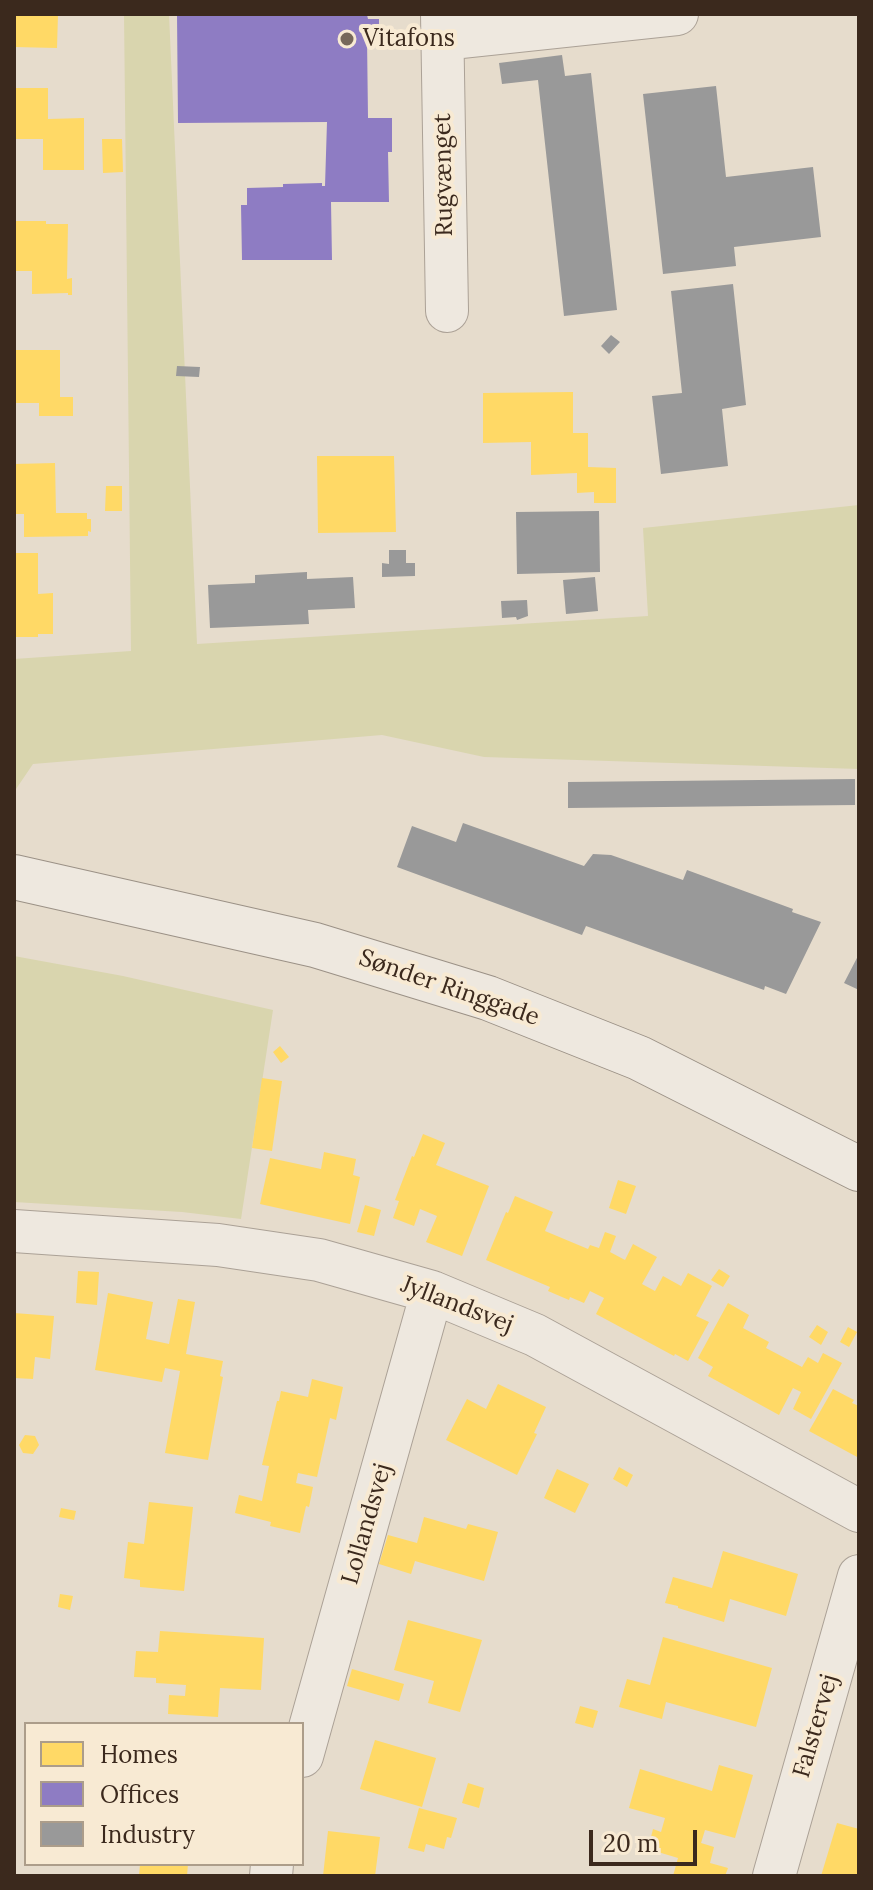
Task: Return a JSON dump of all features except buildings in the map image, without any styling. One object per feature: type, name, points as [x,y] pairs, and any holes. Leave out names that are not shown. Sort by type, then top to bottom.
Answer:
[{"type":"street","name":"Rugvænget","points":[[447,311],[442,27],[677,14]]},
{"type":"street","name":"Sønder Ringgade","points":[[14,877],[315,945],[488,998],[639,1058],[859,1169]]},
{"type":"street","name":"Jyllandsvej","points":[[14,1231],[218,1245],[319,1260],[432,1292],[535,1335],[859,1511]]},
{"type":"street","name":"Lollandsvej","points":[[304,1749],[432,1292]]},
{"type":"street","name":"Falstervej","points":[[774,1876],[859,1576]]},
{"type":"shaded area","points":[[124,14],[169,14],[197,644],[648,616],[643,528],[859,505],[859,769],[484,757],[382,735],[33,764],[14,792],[14,659],[131,651]]},
{"type":"shaded area","points":[[14,956],[123,976],[273,1010],[241,1219],[182,1212],[14,1202]]},
{"type":"place","name":"Vitafons","points":[[347,39]]}]
